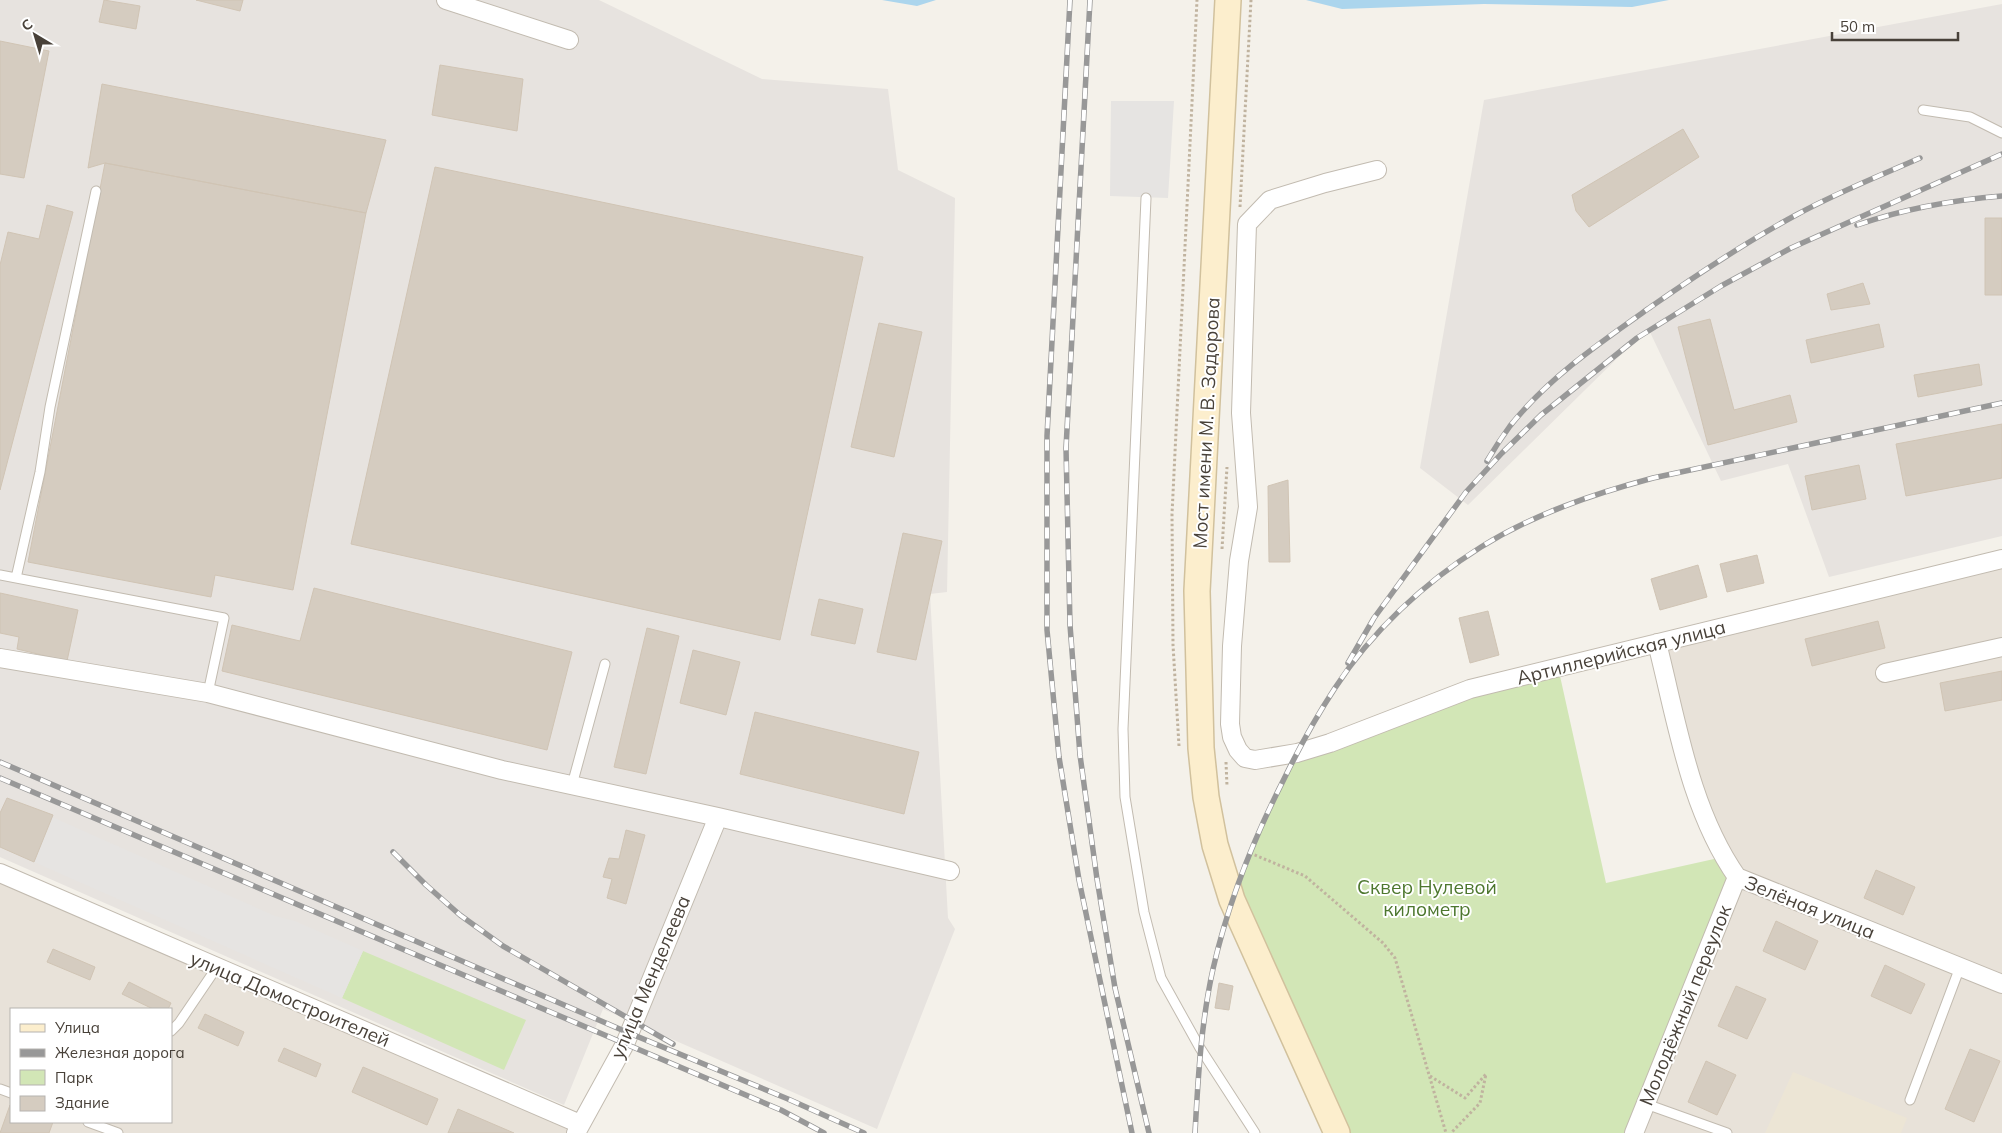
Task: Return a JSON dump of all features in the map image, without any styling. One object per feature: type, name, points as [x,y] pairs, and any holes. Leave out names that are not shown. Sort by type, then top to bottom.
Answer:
[{"type":"main road","name":"Мост имени М. В. Задорова","points":[[1228,0],[1197,591],[1201,748],[1206,797],[1215,845],[1232,900],[1337,1133]]},
{"type":"street","points":[[446,0],[569,40]]},
{"type":"street","name":"Артиллерийская улица","points":[[1378,170],[1325,183],[1270,200],[1247,224],[1241,413],[1248,507],[1239,561],[1232,646],[1230,724],[1232,737],[1238,750],[1245,758],[1255,760],[1296,753],[1330,743],[1470,689],[2002,559]]},
{"type":"street","name":"Зелёная улица","points":[[1657,644],[1690,773],[1723,857],[1737,878],[2002,984]]},
{"type":"street","points":[[1885,673],[2002,647]]},
{"type":"street","points":[[0,658],[208,693],[502,770],[718,817],[950,871]]},
{"type":"street","name":"улица Менделеева","points":[[578,1129],[624,1044],[718,817]]},
{"type":"street","name":"улица Домостроителей","points":[[0,873],[217,967],[578,1129]]},
{"type":"street","name":"Молодёжный переулок","points":[[1634,1133],[1737,878]]},
{"type":"lane","points":[[1923,110],[1970,118],[2002,133]]},
{"type":"lane","points":[[16,578],[40,472],[50,407],[96,191]]},
{"type":"lane","points":[[1146,198],[1123,729],[1125,797],[1144,912],[1161,978],[1200,1048],[1256,1133]]},
{"type":"lane","points":[[0,575],[224,618],[208,693]]},
{"type":"lane","points":[[572,785],[605,664]]},
{"type":"lane","points":[[172,1030],[217,967]]},
{"type":"lane","points":[[1910,1100],[1960,967]]},
{"type":"lane","points":[[1646,1104],[1728,1133]]},
{"type":"lane","points":[[91,1123],[116,1132]]},
{"type":"path","points":[[1180,754],[1177,736],[1173,645],[1172,514],[1197,0]]},
{"type":"path","points":[[1250,853],[1306,876],[1383,943],[1395,958],[1446,1133]]},
{"type":"path","points":[[1429,1076],[1465,1098],[1486,1074],[1480,1103],[1451,1133]]},
{"type":"shaded area","points":[[0,0],[599,0],[762,79],[888,89],[898,170],[955,198],[947,592],[930,594],[948,918],[955,929],[877,1129],[603,1009],[564,1105],[0,857]]},
{"type":"shaded area","points":[[2002,4],[2002,536],[1829,577],[1788,464],[1721,481],[1648,328],[1468,505],[1420,468],[1484,100]]},
{"type":"shaded area","points":[[1111,101],[1174,101],[1168,198],[1110,196]]},
{"type":"shaded area","points":[[2002,565],[2002,978],[1746,875],[1728,854],[1695,771],[1663,647]]},
{"type":"shaded area","points":[[52,817],[275,916],[295,921],[363,951],[342,998],[34,862]]},
{"type":"shaded area","points":[[0,883],[568,1129],[567,1133],[0,1133]]},
{"type":"shaded area","points":[[1741,886],[2002,991],[2002,1133],[1641,1133]]},
{"type":"shaded area","points":[[1793,1072],[1907,1118],[1901,1133],[1765,1133]]},
{"type":"green space","name":"Сквер Нулевой километр","points":[[1558,667],[1606,883],[1723,857],[1737,877],[1634,1133],[1337,1133],[1232,900],[1262,821],[1297,753]]},
{"type":"green space","points":[[363,951],[526,1020],[504,1070],[342,998]]},
{"type":"water","points":[[882,0],[936,0],[917,6]]},
{"type":"water","points":[[1306,0],[1669,0],[1632,7],[1484,4],[1342,9]]},
{"type":"building","points":[[104,0],[140,6],[136,29],[99,22]]},
{"type":"building","points":[[196,0],[243,0],[240,11]]},
{"type":"building","points":[[0,41],[49,51],[24,178],[0,174]]},
{"type":"building","points":[[440,65],[523,79],[517,131],[432,115]]},
{"type":"building","points":[[102,84],[386,140],[366,213],[105,163],[88,168]]},
{"type":"building","points":[[1683,129],[1699,157],[1589,227],[1576,211],[1572,195]]},
{"type":"building","points":[[105,163],[366,213],[293,590],[215,575],[211,597],[28,562]]},
{"type":"building","points":[[435,167],[863,257],[780,640],[351,544]]},
{"type":"building","points":[[47,205],[73,212],[0,490],[0,265],[8,232],[39,239]]},
{"type":"building","points":[[1985,218],[2002,218],[2002,295],[1985,295]]},
{"type":"building","points":[[1863,283],[1870,304],[1831,310],[1827,294]]},
{"type":"building","points":[[1710,319],[1734,410],[1790,395],[1797,422],[1708,445],[1678,327]]},
{"type":"building","points":[[879,323],[922,332],[894,457],[851,447]]},
{"type":"building","points":[[1879,324],[1884,347],[1811,363],[1806,340]]},
{"type":"building","points":[[1979,364],[1982,385],[1918,397],[1914,375]]},
{"type":"building","points":[[2002,424],[2002,478],[1906,496],[1896,444]]},
{"type":"building","points":[[1859,465],[1866,499],[1812,510],[1805,476]]},
{"type":"building","points":[[1288,480],[1290,562],[1269,562],[1268,486]]},
{"type":"building","points":[[903,533],[942,541],[916,660],[877,652]]},
{"type":"building","points":[[1757,555],[1764,583],[1727,592],[1720,564]]},
{"type":"building","points":[[1698,565],[1707,597],[1660,610],[1651,579]]},
{"type":"building","points":[[314,588],[572,652],[547,750],[222,671],[232,625],[300,641]]},
{"type":"building","points":[[0,593],[78,610],[67,661],[17,649],[19,637],[0,633]]},
{"type":"building","points":[[819,599],[863,609],[855,644],[811,635]]},
{"type":"building","points":[[1488,611],[1499,655],[1470,663],[1459,618]]},
{"type":"building","points":[[1878,621],[1885,648],[1812,666],[1805,639]]},
{"type":"building","points":[[647,628],[679,636],[646,774],[614,767]]},
{"type":"building","points":[[693,650],[740,662],[726,715],[680,703]]},
{"type":"building","points":[[2002,671],[2002,700],[1945,711],[1940,683]]},
{"type":"building","points":[[755,712],[919,752],[904,814],[740,774]]},
{"type":"building","points":[[7,798],[53,815],[34,862],[0,847],[0,813]]},
{"type":"building","points":[[626,830],[645,835],[626,904],[607,898],[612,879],[603,877],[609,858],[619,859]]},
{"type":"building","points":[[1876,870],[1915,887],[1903,915],[1864,898]]},
{"type":"building","points":[[1776,921],[1818,941],[1805,970],[1763,951]]},
{"type":"building","points":[[53,949],[95,967],[90,980],[47,962]]},
{"type":"building","points":[[1885,965],[1925,984],[1911,1014],[1871,996]]},
{"type":"building","points":[[129,982],[171,1003],[168,1008],[151,1008],[122,994]]},
{"type":"building","points":[[1219,983],[1233,986],[1229,1010],[1215,1008]]},
{"type":"building","points":[[1736,986],[1766,999],[1747,1039],[1718,1026]]},
{"type":"building","points":[[205,1014],[244,1032],[238,1046],[198,1028]]},
{"type":"building","points":[[284,1048],[321,1064],[316,1077],[278,1061]]},
{"type":"building","points":[[1970,1049],[2000,1061],[1974,1122],[1945,1109]]},
{"type":"building","points":[[1706,1061],[1736,1075],[1717,1115],[1688,1102]]},
{"type":"building","points":[[363,1067],[438,1099],[427,1125],[352,1092]]},
{"type":"building","points":[[10,1105],[10,1123],[53,1123],[49,1133],[0,1133]]},
{"type":"building","points":[[458,1109],[514,1133],[448,1133]]},
{"type":"railway","points":[[1070,0],[1047,436],[1047,630],[1059,757],[1079,880],[1132,1133]]},
{"type":"railway","points":[[1090,0],[1066,448],[1070,625],[1080,755],[1097,879],[1115,988],[1149,1133]]},
{"type":"railway","points":[[1348,663],[1374,618],[1466,492],[1541,415],[1637,338],[1721,286],[1791,248],[2002,154]]},
{"type":"railway","points":[[1487,461],[1510,426],[1541,392],[1576,361],[1652,306],[1722,259],[1796,215],[1842,192],[1920,158]]},
{"type":"railway","points":[[1857,225],[1892,214],[1928,206],[2002,196]]},
{"type":"railway","points":[[1195,1133],[1197,1092],[1209,989],[1219,944],[1242,872],[1273,802],[1314,721],[1349,667],[1400,610],[1440,576],[1481,547],[1501,535],[1564,506],[1653,478],[2002,403]]},
{"type":"railway","points":[[0,762],[864,1133]]},
{"type":"railway","points":[[0,778],[781,1110],[824,1133]]},
{"type":"railway","points":[[393,852],[460,915],[503,946],[673,1044]]}]
